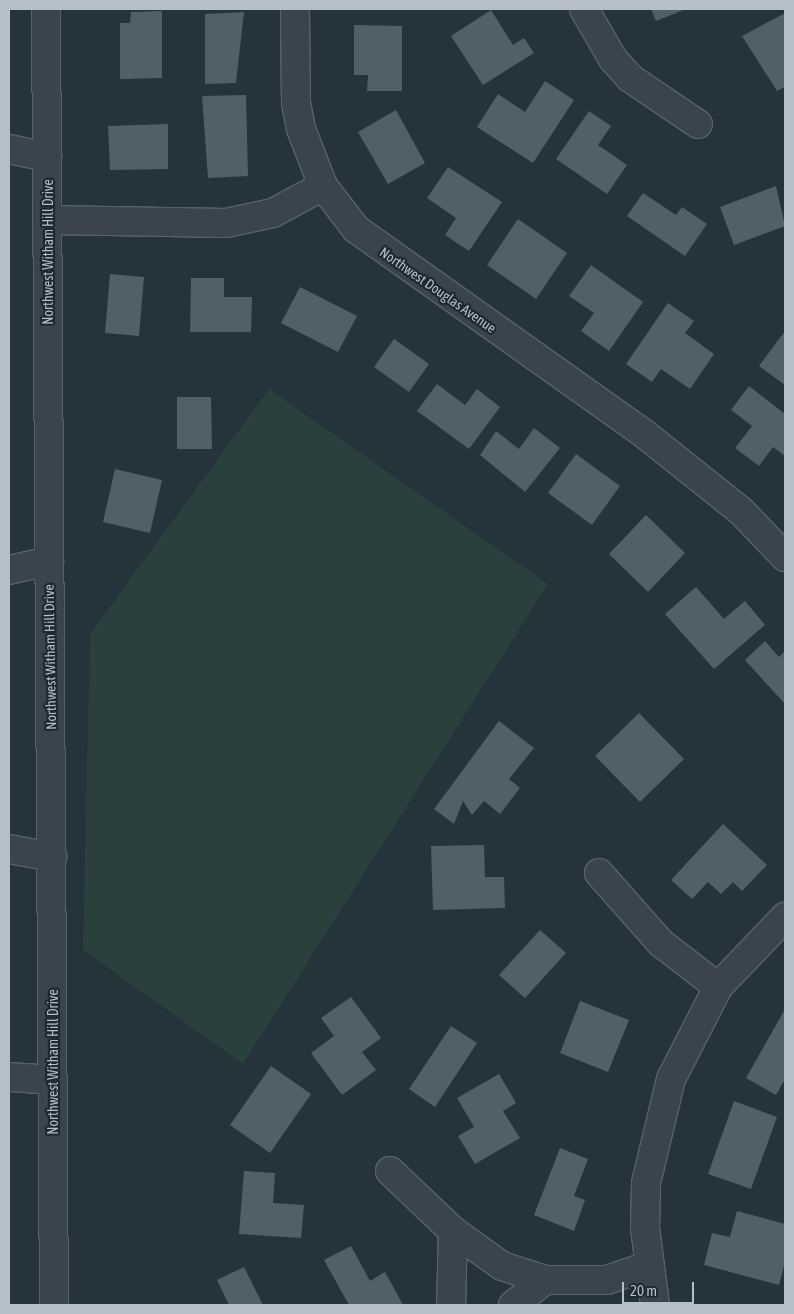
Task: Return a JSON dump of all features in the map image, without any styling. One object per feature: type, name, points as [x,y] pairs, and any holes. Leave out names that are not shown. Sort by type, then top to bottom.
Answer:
[{"type":"street","name":"Northwest Witham Hill Drive","points":[[46,9],[49,220],[49,561],[54,1305]]},
{"type":"street","name":"Northwest Douglas Avenue","points":[[295,9],[296,103],[310,156],[324,186],[338,208],[378,248],[642,432],[741,511],[783,548]]},
{"type":"street","points":[[584,9],[613,59],[630,78],[698,124]]},
{"type":"street","points":[[9,149],[47,157]]},
{"type":"street","points":[[49,220],[226,223],[272,213],[324,186]]},
{"type":"street","points":[[9,570],[49,561]]},
{"type":"street","points":[[9,849],[52,857]]},
{"type":"street","points":[[599,873],[661,943],[718,988]]},
{"type":"street","points":[[655,1305],[648,1266],[646,1184],[654,1136],[671,1078],[718,988],[785,917]]},
{"type":"street","points":[[9,1077],[53,1080]]},
{"type":"street","points":[[390,1171],[453,1231],[502,1266],[545,1280],[607,1280],[648,1266]]},
{"type":"street","points":[[451,1305],[453,1231]]},
{"type":"street","points":[[513,1305],[545,1280]]},
{"type":"green space","points":[[269,389],[548,584],[243,1064],[83,950],[90,634]]},
{"type":"building","points":[[651,9],[686,9],[656,21]]},
{"type":"building","points":[[491,10],[513,45],[524,38],[534,53],[483,85],[451,36]]},
{"type":"building","points":[[162,11],[162,78],[120,79],[120,23],[130,23],[131,12]]},
{"type":"building","points":[[244,12],[236,83],[205,84],[205,14]]},
{"type":"building","points":[[785,13],[785,87],[777,91],[742,36]]},
{"type":"building","points":[[354,25],[402,26],[402,91],[367,91],[368,75],[354,75]]},
{"type":"building","points":[[545,81],[574,100],[533,163],[477,127],[498,94],[525,112]]},
{"type":"building","points":[[246,95],[248,176],[208,178],[202,96]]},
{"type":"building","points":[[396,110],[425,163],[388,184],[358,132]]},
{"type":"building","points":[[589,111],[611,126],[598,145],[627,165],[607,194],[556,159]]},
{"type":"building","points":[[168,124],[168,169],[110,170],[108,126]]},
{"type":"building","points":[[448,167],[502,202],[469,251],[445,235],[456,218],[427,198]]},
{"type":"building","points":[[776,186],[785,226],[734,245],[720,207]]},
{"type":"building","points":[[643,193],[676,215],[682,207],[707,224],[685,256],[627,216]]},
{"type":"building","points":[[518,219],[567,253],[536,299],[487,265]]},
{"type":"building","points":[[591,265],[643,302],[609,351],[581,331],[594,313],[569,296]]},
{"type":"building","points":[[110,274],[144,277],[139,336],[105,333]]},
{"type":"building","points":[[191,278],[224,278],[224,297],[252,297],[251,332],[190,332]]},
{"type":"building","points":[[300,287],[357,316],[338,352],[281,323]]},
{"type":"building","points":[[668,303],[694,321],[685,333],[714,354],[690,389],[661,369],[652,382],[626,364]]},
{"type":"building","points":[[785,331],[785,385],[759,366]]},
{"type":"building","points":[[394,339],[429,364],[409,392],[374,367]]},
{"type":"building","points":[[437,384],[465,405],[477,389],[500,407],[469,449],[417,411]]},
{"type":"building","points":[[749,386],[785,414],[785,456],[773,447],[759,466],[735,448],[752,426],[731,410]]},
{"type":"building","points":[[177,397],[211,397],[212,449],[177,449]]},
{"type":"building","points":[[534,428],[560,448],[525,492],[480,455],[496,431],[519,449]]},
{"type":"building","points":[[576,454],[620,486],[592,525],[548,493]]},
{"type":"building","points":[[115,469],[162,480],[150,533],[103,522]]},
{"type":"building","points":[[646,515],[685,553],[648,592],[609,554]]},
{"type":"building","points":[[696,587],[724,619],[745,601],[765,625],[714,669],[665,614]]},
{"type":"building","points":[[765,641],[779,657],[785,651],[785,704],[745,660]]},
{"type":"building","points":[[639,713],[684,759],[640,802],[595,756]]},
{"type":"building","points":[[499,721],[534,748],[509,779],[520,788],[500,814],[484,801],[472,815],[463,801],[454,824],[434,809]]},
{"type":"building","points":[[723,824],[767,865],[742,891],[733,882],[721,894],[708,882],[692,899],[671,880]]},
{"type":"building","points":[[484,845],[485,877],[504,877],[505,908],[433,910],[431,846]]},
{"type":"building","points":[[540,930],[566,953],[525,998],[499,975]]},
{"type":"building","points":[[351,997],[381,1038],[362,1052],[376,1070],[342,1095],[311,1053],[334,1036],[321,1018]]},
{"type":"building","points":[[580,1001],[629,1020],[608,1072],[560,1053]]},
{"type":"building","points":[[785,1009],[785,1079],[776,1095],[746,1078]]},
{"type":"building","points":[[451,1026],[477,1043],[435,1107],[409,1089]]},
{"type":"building","points":[[271,1066],[311,1094],[270,1153],[230,1125]]},
{"type":"building","points":[[499,1074],[516,1103],[503,1111],[520,1138],[475,1164],[458,1136],[474,1127],[457,1098]]},
{"type":"building","points":[[734,1101],[777,1117],[751,1189],[708,1174]]},
{"type":"building","points":[[560,1148],[588,1159],[574,1196],[585,1200],[574,1231],[534,1215]]},
{"type":"building","points":[[244,1171],[275,1173],[273,1203],[304,1205],[301,1238],[239,1234]]},
{"type":"building","points":[[737,1211],[785,1224],[785,1262],[779,1285],[704,1265],[712,1233],[730,1237]]},
{"type":"building","points":[[351,1246],[370,1281],[385,1272],[403,1305],[349,1305],[324,1260]]},
{"type":"building","points":[[244,1267],[263,1305],[229,1305],[217,1280]]}]
